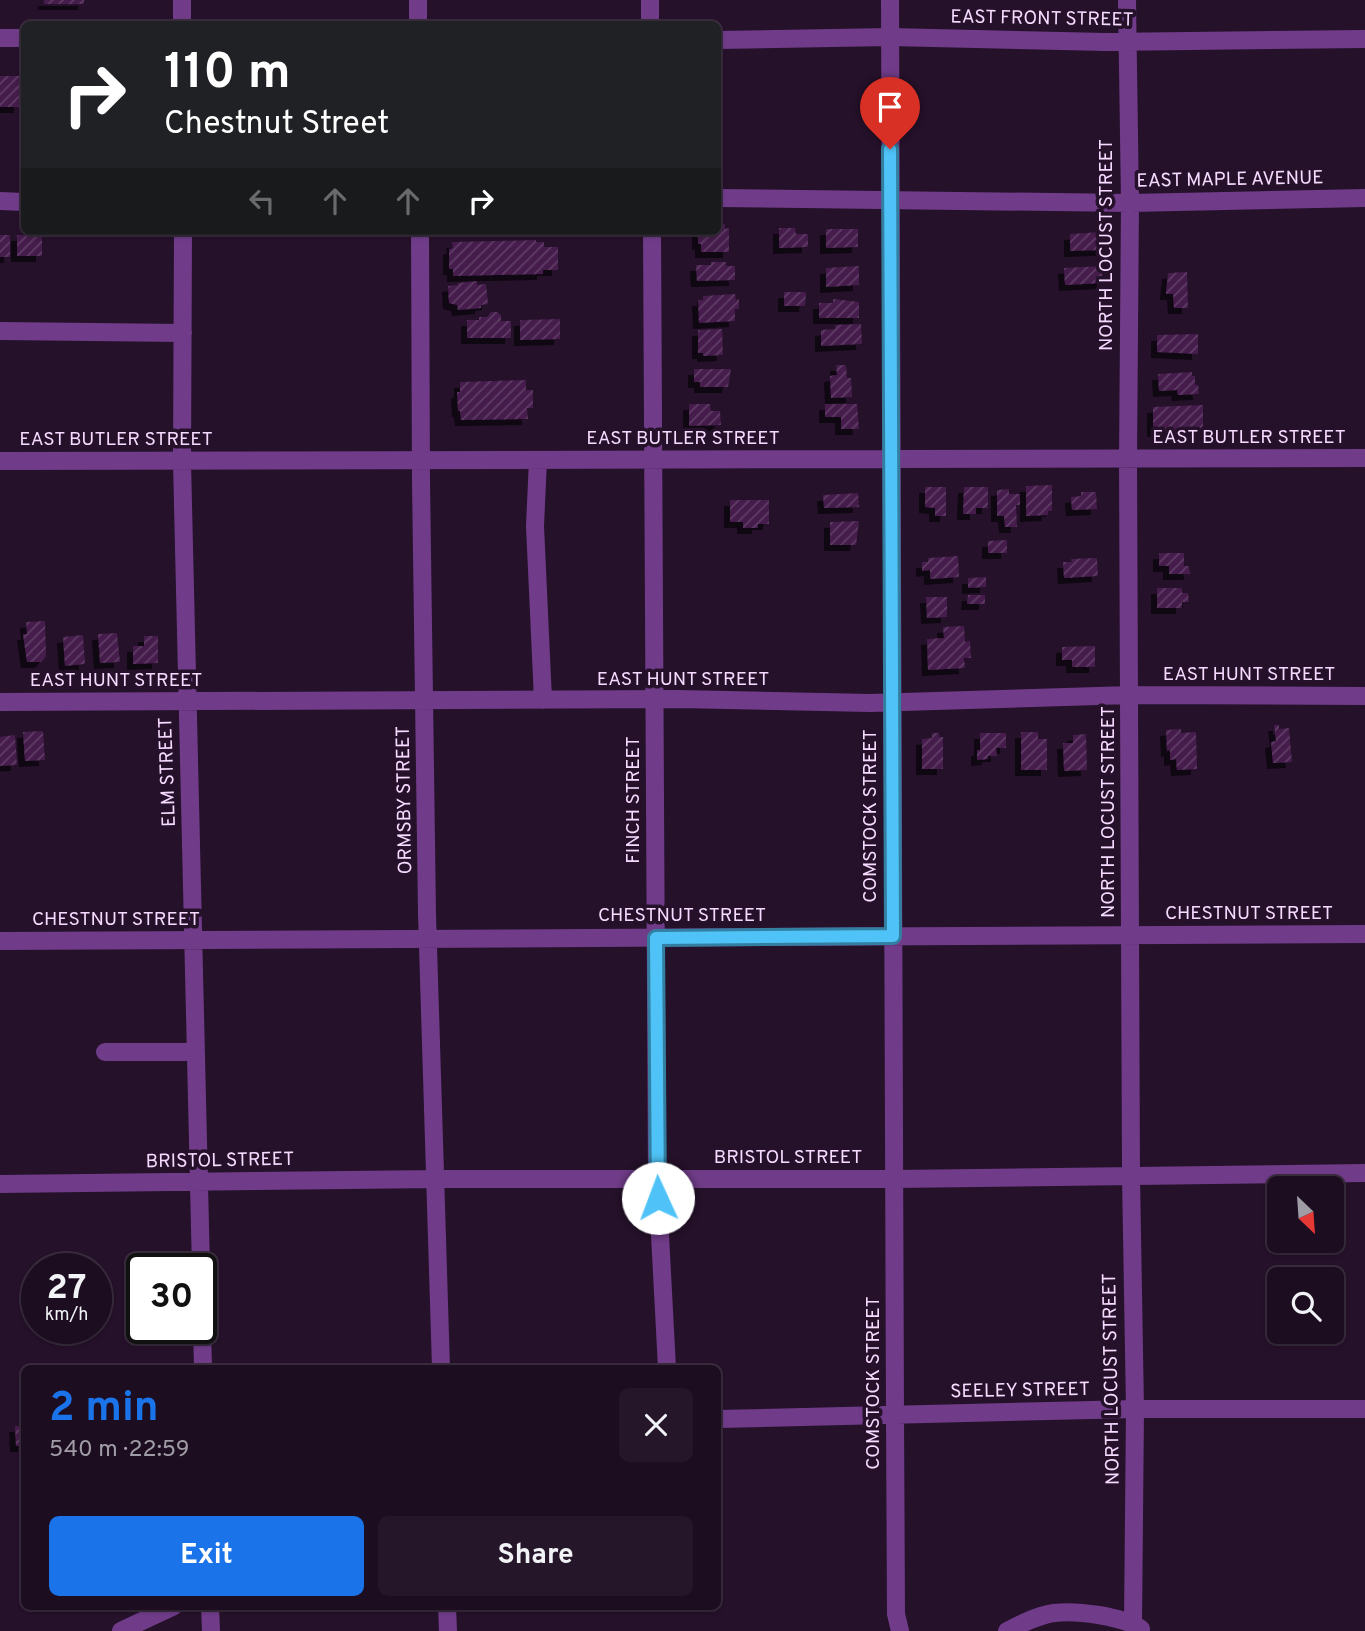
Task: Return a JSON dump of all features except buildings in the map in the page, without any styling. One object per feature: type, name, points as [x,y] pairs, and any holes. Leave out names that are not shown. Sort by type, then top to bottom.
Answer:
[{"type":"street","points":[[182,0],[182,21]]},
{"type":"street","points":[[418,0],[418,21]]},
{"type":"street","points":[[650,0],[650,21]]},
{"type":"street","name":"COMSTOCK STREET","points":[[890,0],[896,1614],[900,1631]]},
{"type":"street","name":"NORTH LOCUST STREET","points":[[1127,0],[1130,203],[1128,460],[1131,1175],[1140,1629]]},
{"type":"street","name":"EAST FRONT STREET","points":[[721,40],[890,37],[1127,41],[1365,39]]},
{"type":"street","points":[[0,38],[21,38]]},
{"type":"street","name":"EAST MAPLE AVENUE","points":[[721,198],[1130,203],[1365,198]]},
{"type":"street","points":[[0,201],[21,202]]},
{"type":"street","name":"ELM STREET","points":[[183,235],[182,462],[186,702],[200,1253]]},
{"type":"street","name":"ORMSBY STREET","points":[[420,235],[428,937],[441,1365]]},
{"type":"street","name":"FINCH STREET","points":[[652,235],[657,1178],[667,1365]]},
{"type":"street","points":[[0,331],[183,333]]},
{"type":"street","name":"EAST BUTLER STREET","points":[[0,461],[1365,458]]},
{"type":"street","points":[[538,460],[535,526],[543,700]]},
{"type":"street","name":"EAST HUNT STREET","points":[[0,702],[655,700],[891,703],[1130,695],[1365,696]]},
{"type":"street","name":"CHESTNUT STREET","points":[[0,941],[1365,934]]},
{"type":"street","points":[[105,1052],[197,1052]]},
{"type":"street","name":"BRISTOL STREET","points":[[0,1184],[437,1179],[895,1179],[1365,1173]]},
{"type":"street","points":[[202,1344],[203,1365]]},
{"type":"street","name":"SEELEY STREET","points":[[721,1419],[1135,1409],[1365,1409]]},
{"type":"street","points":[[121,1631],[166,1610]]},
{"type":"street","points":[[210,1610],[211,1631]]},
{"type":"street","points":[[447,1610],[448,1631]]},
{"type":"street","points":[[1007,1631],[1053,1613],[1140,1629]]},
{"type":"route","points":[[658,1198],[656,938],[893,936],[890,149]]}]
